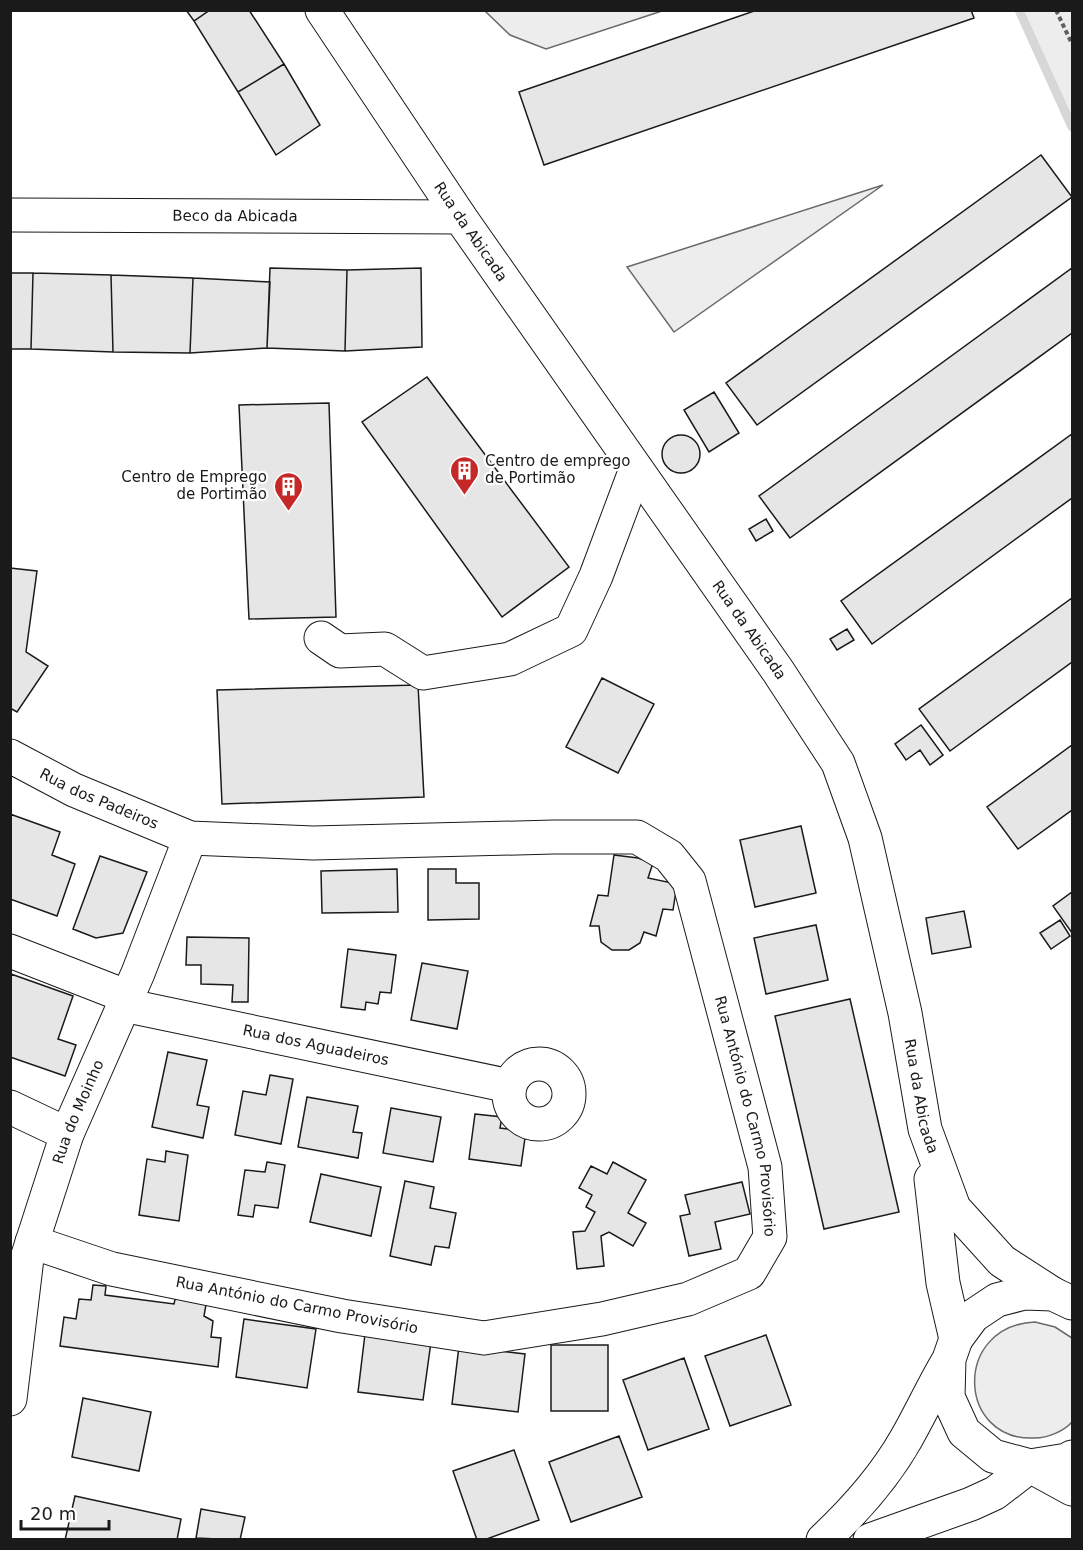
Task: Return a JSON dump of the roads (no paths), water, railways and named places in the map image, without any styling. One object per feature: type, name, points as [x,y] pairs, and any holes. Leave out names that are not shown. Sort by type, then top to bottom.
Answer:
[{"type":"street","name":"Rua da Abicada","points":[[322,10],[460,217],[778,672],[838,763],[865,838],[905,1013],[925,1129],[954,1208],[1002,1261],[1063,1299]]},
{"type":"street","name":"Beco da Abicada","points":[[10,215],[460,217]]},
{"type":"street","points":[[321,638],[340,651],[385,649],[423,673],[510,659],[571,630],[596,576],[636,469]]},
{"type":"street","name":"Rua dos Padeiros","points":[[10,756],[74,790],[190,838]]},
{"type":"street","name":"Rua António do Carmo Provisório","points":[[23,1251],[342,1316],[484,1338],[602,1319],[688,1299],[749,1273],[770,1237],[765,1167],[759,1144],[689,881],[669,856],[637,837],[313,843],[190,838]]},
{"type":"street","name":"Rua do Moinho","points":[[10,1399],[23,1251],[67,1134],[126,1001],[190,838]]},
{"type":"street","name":"Rua dos Aguadeiros","points":[[10,951],[126,1001],[510,1086]]},
{"type":"street","points":[[10,1107],[67,1134]]},
{"type":"street","points":[[925,1129],[952,1349],[948,1397],[964,1432],[993,1456],[1030,1466],[1072,1488]]},
{"type":"street","points":[[824,1539],[842,1522],[880,1477],[906,1439],[952,1349],[973,1316],[997,1300],[1024,1293],[1063,1299]]},
{"type":"street","points":[[870,1539],[971,1504],[995,1493],[1030,1466],[1068,1460],[1072,1457]]},
{"type":"waterway","points":[[1019,10],[1072,127]]},
{"type":"place","name":"Centro de emprego de Portimão","points":[[464,496]]},
{"type":"place","name":"Centro de Emprego de Portimão","points":[[288,512]]}]
